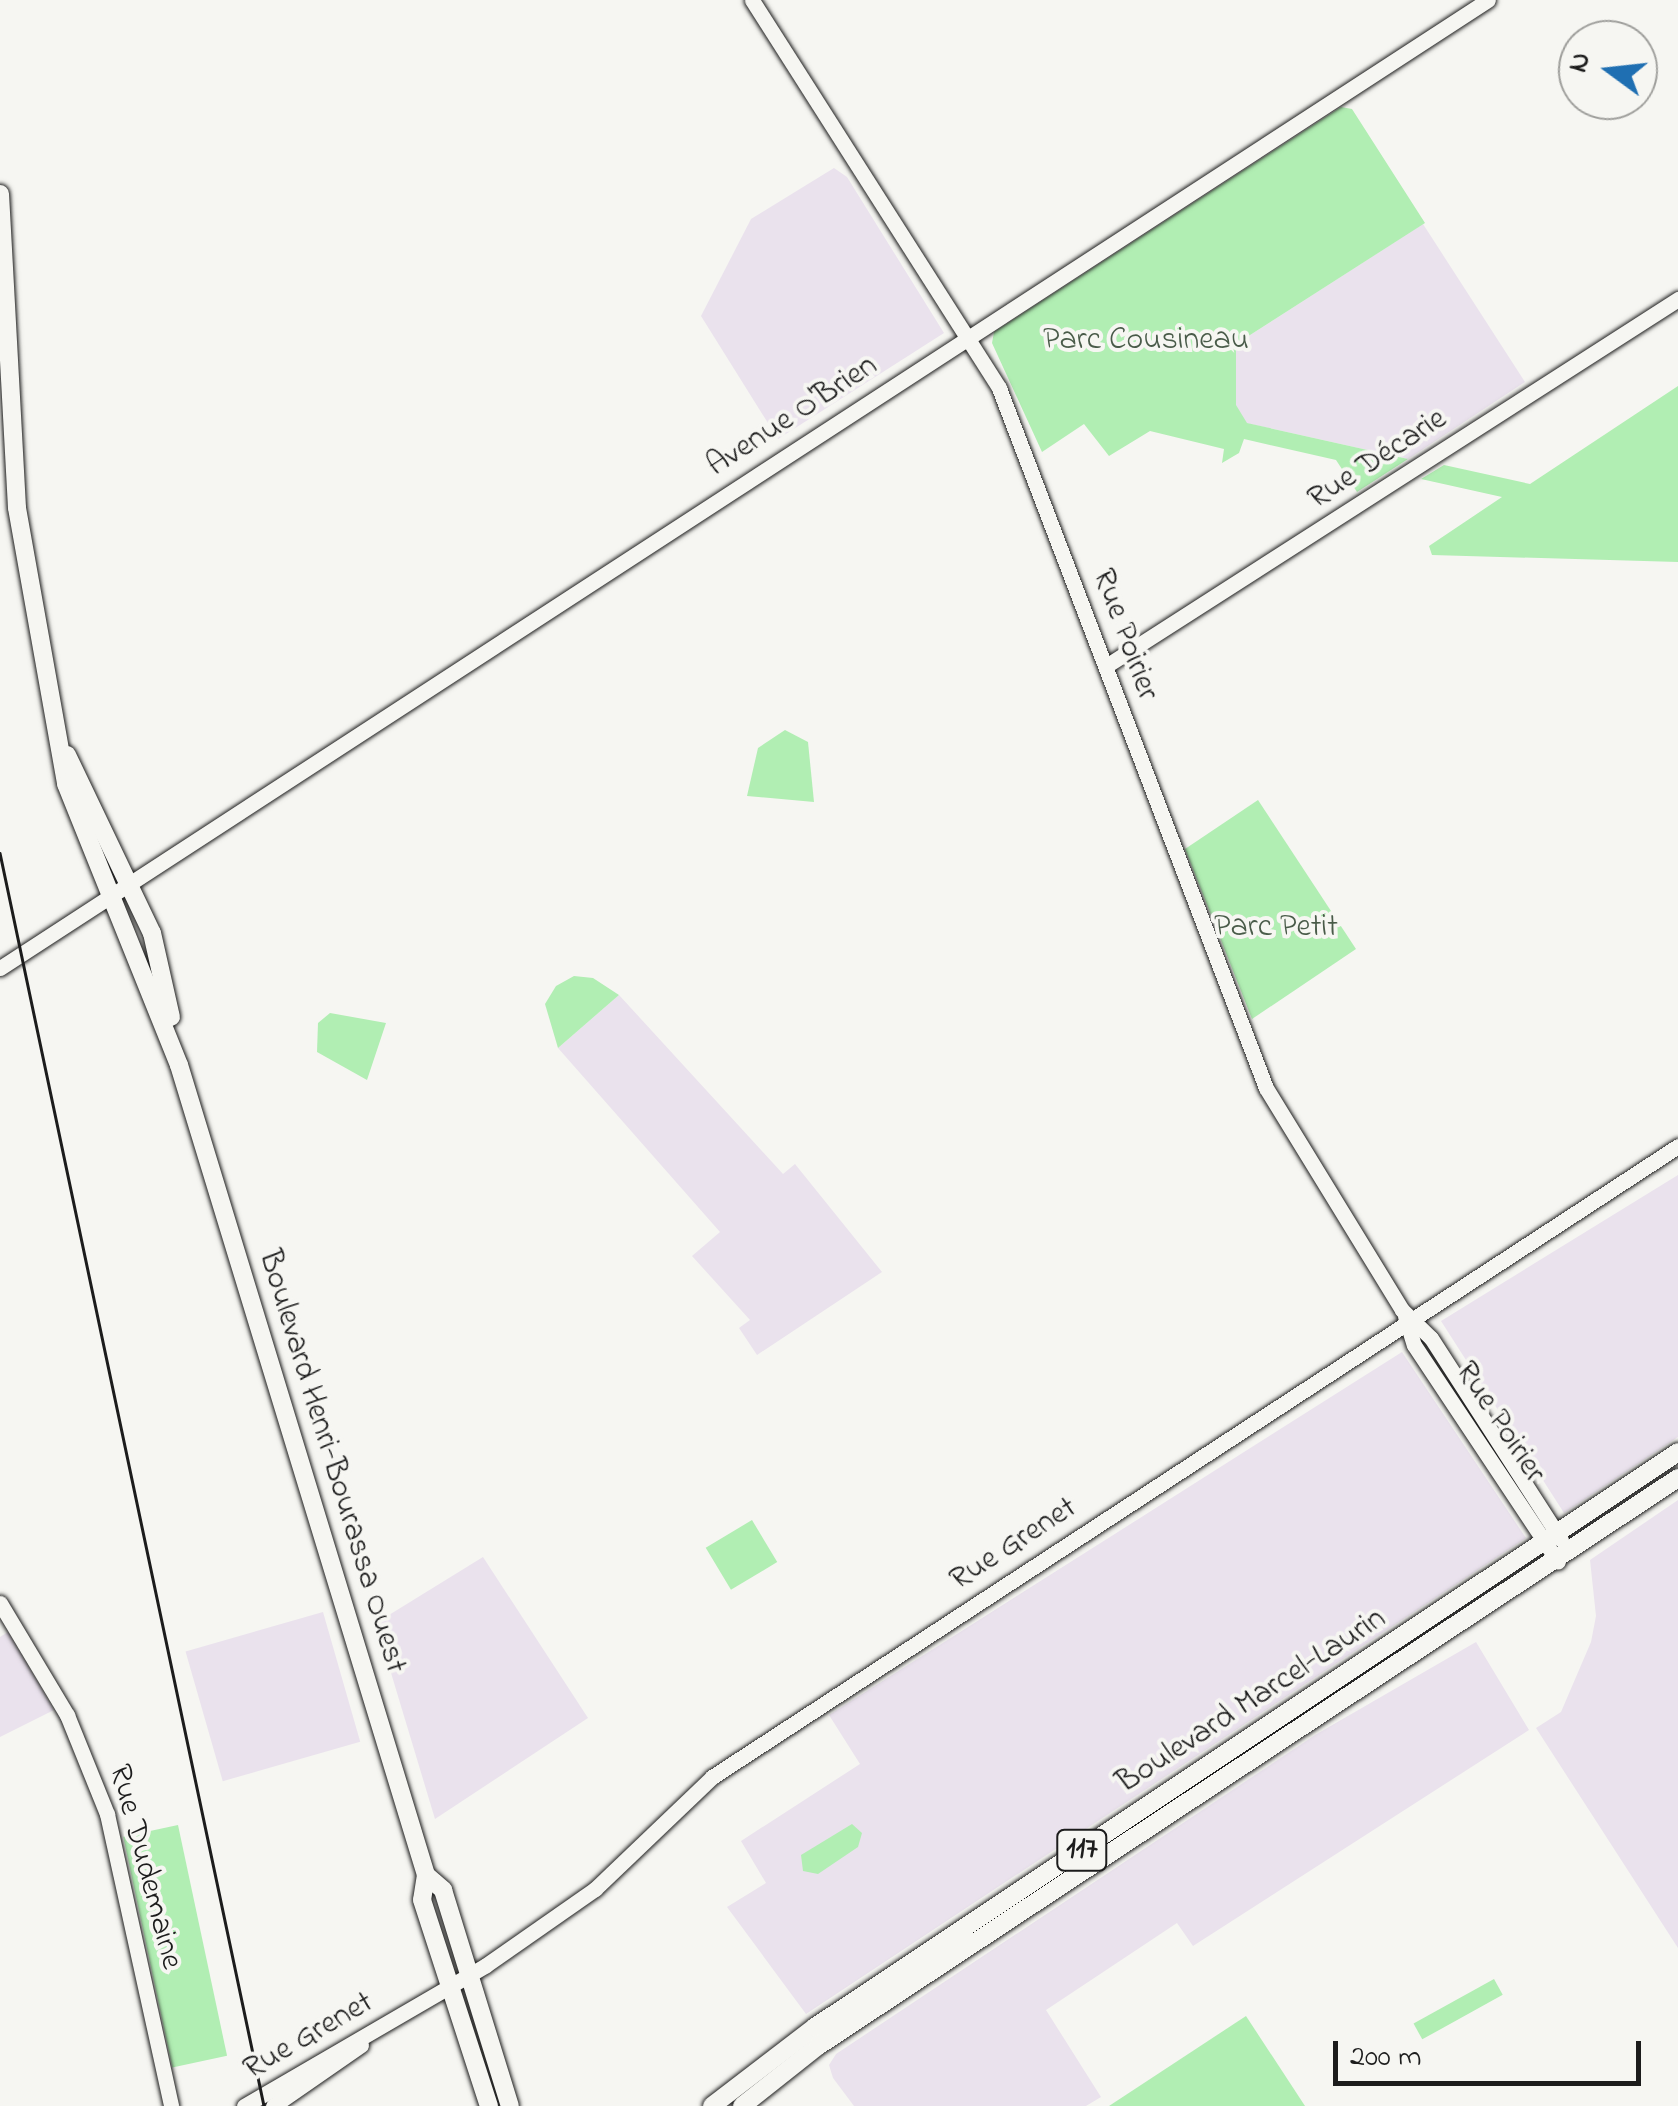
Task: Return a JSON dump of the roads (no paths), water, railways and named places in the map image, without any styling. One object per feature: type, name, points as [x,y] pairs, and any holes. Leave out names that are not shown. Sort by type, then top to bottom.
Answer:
[{"type":"main road","name":"Boulevard Henri-Bourassa Ouest","points":[[0,194],[20,528],[74,806],[179,1065],[426,1876],[422,1900],[489,2106]]},
{"type":"main road","name":"Boulevard Henri-Bourassa Ouest","points":[[0,287],[4,308]]},
{"type":"main road","name":"Boulevard Henri-Bourassa Ouest","points":[[57,732],[130,882],[162,966],[179,1065]]},
{"type":"main road","name":"Boulevard Marcel-Laurin","points":[[712,2106],[815,2026],[1552,1540],[1678,1452]]},
{"type":"main road","name":"Boulevard Marcel-Laurin","points":[[742,2106],[841,2031],[1564,1559],[1678,1478]]},
{"type":"main road","name":"Boulevard Henri-Bourassa Ouest","points":[[426,1876],[442,1890],[510,2106]]},
{"type":"street","name":"Rue Poirier","points":[[752,0],[970,336],[1008,409],[1266,1088],[1407,1317],[1414,1344],[1564,1559]]},
{"type":"street","name":"Avenue O'Brien","points":[[0,968],[1488,0]]},
{"type":"street","name":"Rue Décarie","points":[[1106,666],[1678,299]]},
{"type":"street","name":"Rue Grenet","points":[[244,2106],[469,1975],[595,1890],[712,1777],[1407,1317],[1678,1146]]},
{"type":"street","name":"Rue Dudemaine","points":[[0,1603],[67,1715],[108,1814],[171,2106]]},
{"type":"street","name":"Rue Grenet","points":[[273,2106],[401,2016]]},
{"type":"tram line","points":[[0,853],[264,2106]]},
{"type":"park label","name":"Parc Cousineau","points":[[1146,341]]},
{"type":"park label","name":"Parc Petit","points":[[1276,928]]}]
